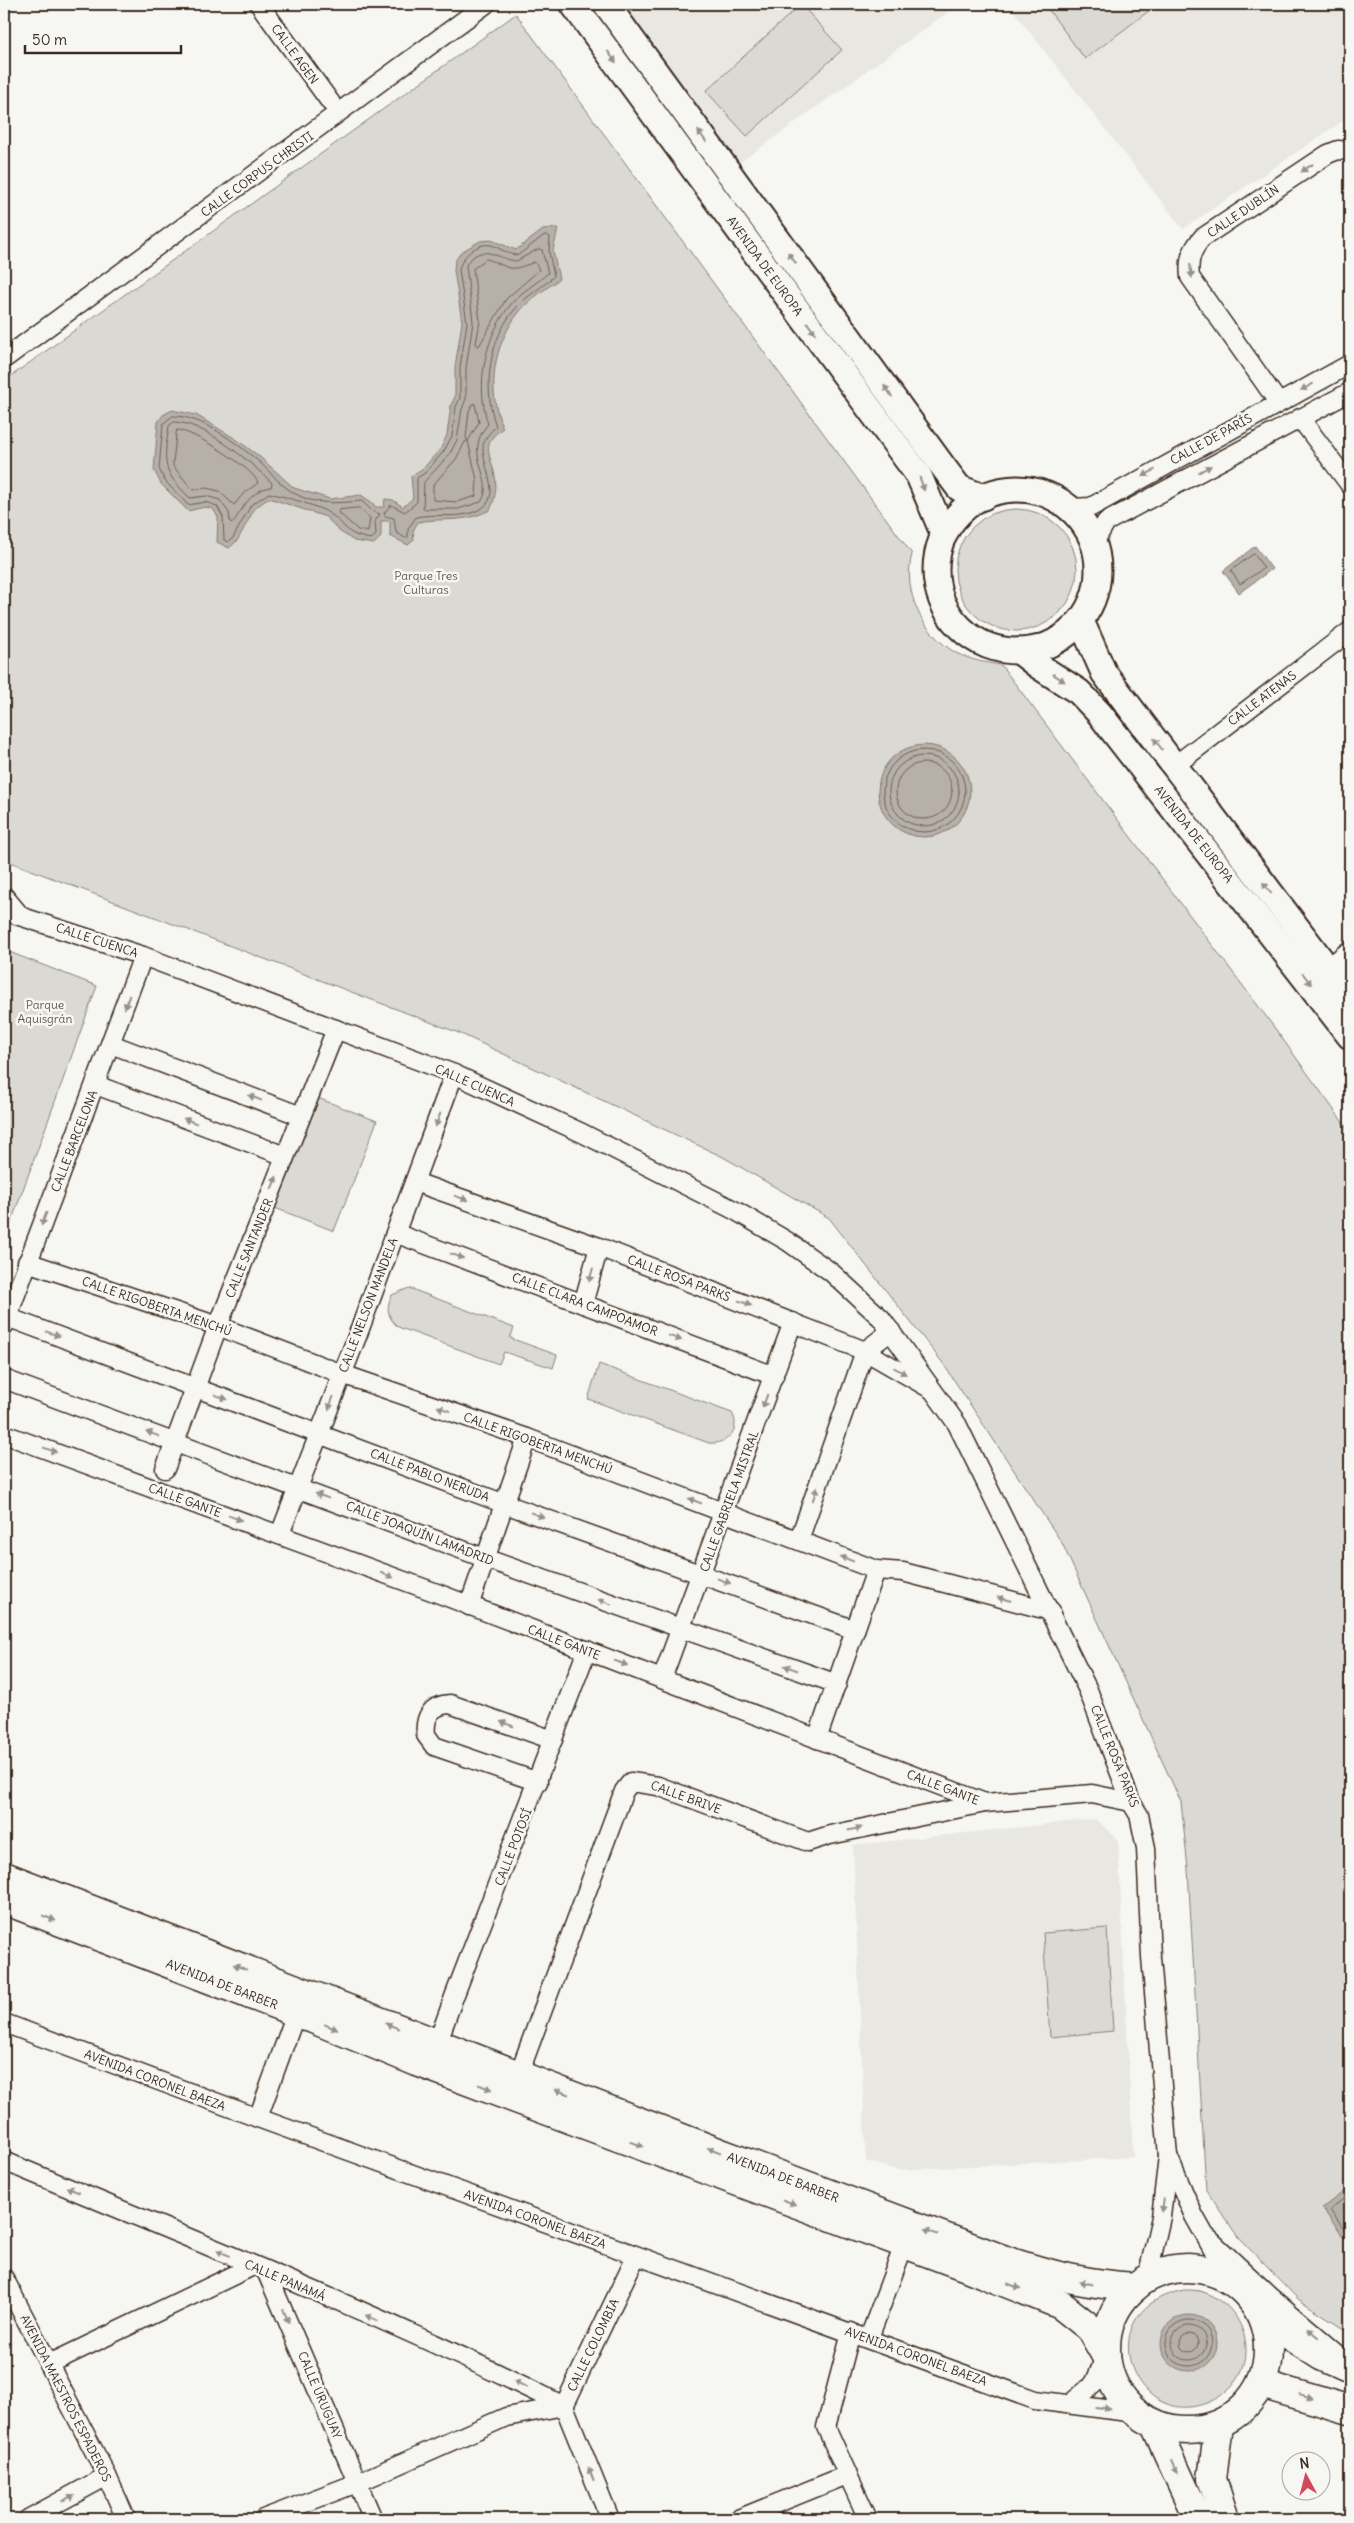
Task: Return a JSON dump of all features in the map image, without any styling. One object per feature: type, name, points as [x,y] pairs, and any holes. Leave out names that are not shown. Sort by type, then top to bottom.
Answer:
[{"type":"main road","name":"AVENIDA DE EUROPA","points":[[606,4],[959,488],[983,497]]},
{"type":"main road","name":"AVENIDA DE EUROPA","points":[[578,11],[919,476],[944,536]]},
{"type":"main road","name":"AVENIDA DE EUROPA","points":[[1005,490],[1028,490],[1050,496],[1070,508],[1084,524],[1094,543],[1098,563],[1097,583],[1091,603],[1081,620],[1063,637],[1042,647],[1018,651],[995,648],[974,638],[952,616],[943,603],[936,580],[937,557],[944,536],[954,520],[967,506],[983,497],[1005,490]]},
{"type":"main road","name":"AVENIDA DE EUROPA","points":[[1081,620],[1104,673],[1350,998]]},
{"type":"main road","name":"AVENIDA DE EUROPA","points":[[1018,651],[1037,666],[1079,692],[1099,713],[1350,1036]]},
{"type":"main road","name":"AVENIDA DE BARBER","points":[[4,1876],[438,2057],[904,2245],[969,2268],[1061,2306],[1090,2328],[1106,2356]]},
{"type":"main road","name":"AVENIDA DE BARBER","points":[[4,1900],[296,2013],[438,2057],[520,2076],[844,2200],[1048,2274],[1094,2284],[1141,2282]]},
{"type":"main road","points":[[1189,2268],[1211,2271],[1230,2280],[1250,2297],[1263,2319],[1268,2351],[1261,2384],[1250,2400],[1236,2414],[1220,2424],[1198,2429],[1175,2429],[1145,2418],[1121,2397],[1110,2378],[1106,2356],[1108,2330],[1118,2306],[1141,2282],[1168,2270],[1189,2268]]},
{"type":"main road","points":[[1263,2319],[1322,2356],[1350,2369]]},
{"type":"main road","points":[[1261,2384],[1350,2410]]},
{"type":"main road","points":[[1145,2418],[1198,2519]]},
{"type":"main road","points":[[1220,2424],[1212,2479],[1225,2519]]},
{"type":"street","name":"CALLE AGEN","points":[[259,4],[331,103]]},
{"type":"street","name":"CALLE CORPUS CHRISTI","points":[[4,360],[27,341],[339,114],[486,4]]},
{"type":"street","name":"CALLE DUBLÍN","points":[[1278,402],[1190,277],[1190,257],[1193,249],[1202,238],[1328,154],[1338,150],[1350,151]]},
{"type":"street","name":"CALLE CORPUS CHRISTI","points":[[4,348],[27,341]]},
{"type":"street","name":"CALLE DE PARÍS","points":[[1070,508],[1091,507],[1278,402],[1350,364]]},
{"type":"street","name":"CALLE DE PARÍS","points":[[1094,543],[1106,522],[1350,392]]},
{"type":"street","points":[[1300,418],[1350,485]]},
{"type":"street","name":"CALLE ATENAS","points":[[1174,766],[1350,631]]},
{"type":"street","name":"CALLE CUENCA","points":[[4,896],[11,913],[143,956],[454,1074],[591,1138],[736,1211],[788,1241],[848,1284],[891,1331]]},
{"type":"street","points":[[1328,968],[1350,950]]},
{"type":"street","name":"CALLE BARCELONA","points":[[5,1321],[96,1085],[143,956]]},
{"type":"street","name":"CALLE SANTANDER","points":[[166,1470],[218,1326],[336,1029]]},
{"type":"street","points":[[111,1044],[301,1116]]},
{"type":"street","name":"CALLE NELSON MANDELA","points":[[280,1534],[415,1182],[454,1074]]},
{"type":"street","points":[[96,1085],[285,1156]]},
{"type":"street","name":"CALLE ROSA PARKS","points":[[415,1182],[599,1247],[793,1322],[865,1351],[935,1391]]},
{"type":"street","name":"CALLE CLARA CAMPOAMOR","points":[[395,1233],[774,1376]]},
{"type":"street","points":[[583,1304],[599,1247]]},
{"type":"street","name":"CALLE RIGOBERTA MENCHÚ","points":[[28,1262],[218,1326],[342,1374],[527,1438],[876,1570],[903,1572],[1051,1611]]},
{"type":"street","name":"CALLE PABLO NERUDA","points":[[5,1321],[196,1387],[505,1504],[855,1630]]},
{"type":"street","name":"CALLE GABRIELA MISTRAL","points":[[662,1679],[793,1322]]},
{"type":"street","points":[[799,1540],[865,1351],[891,1331]]},
{"type":"street","name":"CALLE ROSA PARKS","points":[[891,1331],[935,1391],[974,1455],[1088,1690],[1131,1802],[1139,1815],[1146,1848],[1151,1957],[1168,2156],[1161,2217],[1141,2282]]},
{"type":"street","name":"CALLE JOAQUÍN LAMADRID","points":[[4,1379],[680,1629],[837,1684]]},
{"type":"street","name":"CALLE GANTE","points":[[4,1434],[280,1534],[985,1803],[1092,1794],[1131,1802]]},
{"type":"street","points":[[469,1606],[527,1438]]},
{"type":"street","points":[[817,1739],[876,1570]]},
{"type":"street","name":"CALLE POTOSÍ","points":[[438,2057],[588,1650]]},
{"type":"street","points":[[538,1782],[434,1746],[426,1735],[427,1718],[431,1709],[441,1704],[450,1704],[554,1740]]},
{"type":"street","name":"CALLE BRIVE","points":[[520,2076],[528,2048],[624,1791],[631,1782],[658,1786],[808,1842],[830,1835],[985,1803]]},
{"type":"street","points":[[258,2118],[296,2013]]},
{"type":"street","name":"AVENIDA CORONEL BAEZA","points":[[4,2022],[258,2118],[636,2256],[869,2338],[1035,2400],[1070,2404],[1145,2418]]},
{"type":"street","name":"CALLE ROSA PARKS","points":[[1168,2156],[1194,2216],[1230,2280]]},
{"type":"street","name":"CALLE PANAMÁ","points":[[4,2161],[260,2268],[503,2375],[564,2406]]},
{"type":"street","points":[[1208,2238],[1269,2295],[1350,2364]]},
{"type":"street","points":[[869,2338],[904,2245]]},
{"type":"street","name":"CALLE COLOMBIA","points":[[610,2519],[564,2406],[636,2256]]},
{"type":"street","points":[[49,2364],[260,2268]]},
{"type":"street","name":"CALLE URUGUAY","points":[[260,2268],[373,2519]]},
{"type":"street","name":"AVENIDA MAESTROS ESPADEROS","points":[[4,2278],[107,2476],[126,2519]]},
{"type":"street","points":[[851,2332],[826,2427],[868,2519]]},
{"type":"street","points":[[1070,2404],[1094,2384],[1106,2356]]},
{"type":"street","points":[[264,2519],[357,2482],[506,2417],[564,2406]]},
{"type":"street","points":[[738,2519],[847,2475]]},
{"type":"street","points":[[28,2519],[107,2476]]},
{"type":"shaded area","points":[[624,4],[959,4],[739,163]]},
{"type":"shaded area","points":[[1008,4],[1350,4],[1350,116],[1183,229]]},
{"type":"shaded area","points":[[1095,1819],[1118,1840],[1133,2157],[897,2170],[866,2161],[853,1845]]},
{"type":"green space","points":[[801,4],[842,50],[747,136],[706,91]]},
{"type":"green space","points":[[1046,4],[1158,4],[1085,59]]},
{"type":"green space","name":"Parque Tres Culturas","points":[[516,14],[912,554],[910,583],[913,597],[924,623],[944,645],[956,653],[978,661],[1001,665],[1271,1023],[1350,1132],[1350,2332],[1298,2299],[1238,2237],[1206,2190],[1188,1869],[1181,1802],[1062,1543],[942,1362],[829,1218],[723,1157],[459,1033],[10,862],[4,855],[4,381]]},
{"type":"green space","points":[[1016,509],[1028,510],[1039,514],[1050,519],[1059,527],[1067,536],[1072,547],[1076,558],[1076,582],[1072,593],[1067,604],[1059,613],[1050,621],[1039,626],[1028,630],[1016,631],[1004,630],[993,626],[982,621],[973,613],[965,604],[960,593],[956,582],[955,570],[956,558],[960,547],[965,536],[973,527],[982,519],[993,514],[1004,510]]},
{"type":"green space","name":"Parque Aquisgrán","points":[[4,950],[97,986],[4,1242]]},
{"type":"green space","points":[[318,1098],[377,1121],[334,1231],[275,1208]]},
{"type":"green space","points":[[409,1288],[514,1328],[510,1338],[557,1355],[553,1368],[504,1352],[499,1364],[398,1327],[390,1316],[388,1308],[390,1300],[392,1295]]},
{"type":"green space","points":[[599,1364],[732,1413],[735,1419],[734,1430],[731,1435],[721,1442],[709,1443],[588,1399]]},
{"type":"green space","points":[[1107,1928],[1113,2031],[1050,2037],[1043,1933]]},
{"type":"green space","points":[[1184,2290],[1203,2292],[1224,2303],[1239,2322],[1246,2344],[1246,2356],[1240,2374],[1225,2393],[1209,2402],[1182,2407],[1160,2401],[1142,2386],[1131,2365],[1129,2342],[1136,2320],[1154,2302]]},
{"type":"water","points":[[558,228],[553,251],[559,279],[524,306],[511,324],[498,353],[494,383],[495,398],[503,428],[491,439],[488,449],[496,485],[490,510],[462,519],[418,522],[413,531],[414,540],[408,545],[390,536],[390,521],[381,521],[381,537],[374,544],[354,541],[339,531],[326,517],[269,498],[255,508],[237,541],[229,548],[217,542],[218,517],[213,509],[205,507],[188,511],[161,484],[154,470],[158,422],[163,415],[172,410],[196,415],[236,439],[260,457],[294,488],[330,499],[361,495],[373,503],[375,507],[384,507],[385,499],[393,500],[403,507],[413,498],[411,476],[422,470],[441,448],[447,435],[451,405],[455,397],[455,367],[462,322],[454,270],[455,261],[461,252],[480,241],[491,240],[516,250],[543,230]]},
{"type":"water","points":[[1255,546],[1272,569],[1239,593],[1223,571]]},
{"type":"water","points":[[924,745],[942,748],[957,758],[967,773],[970,791],[967,809],[957,824],[942,834],[924,837],[906,834],[891,824],[881,809],[878,791],[881,773],[891,758],[906,748]]},
{"type":"water","points":[[1350,2187],[1350,2246],[1322,2208]]},
{"type":"water","points":[[1183,2315],[1195,2315],[1209,2323],[1217,2337],[1215,2354],[1209,2363],[1195,2371],[1183,2371],[1173,2366],[1166,2359],[1161,2349],[1161,2337],[1166,2327],[1173,2320]]}]
